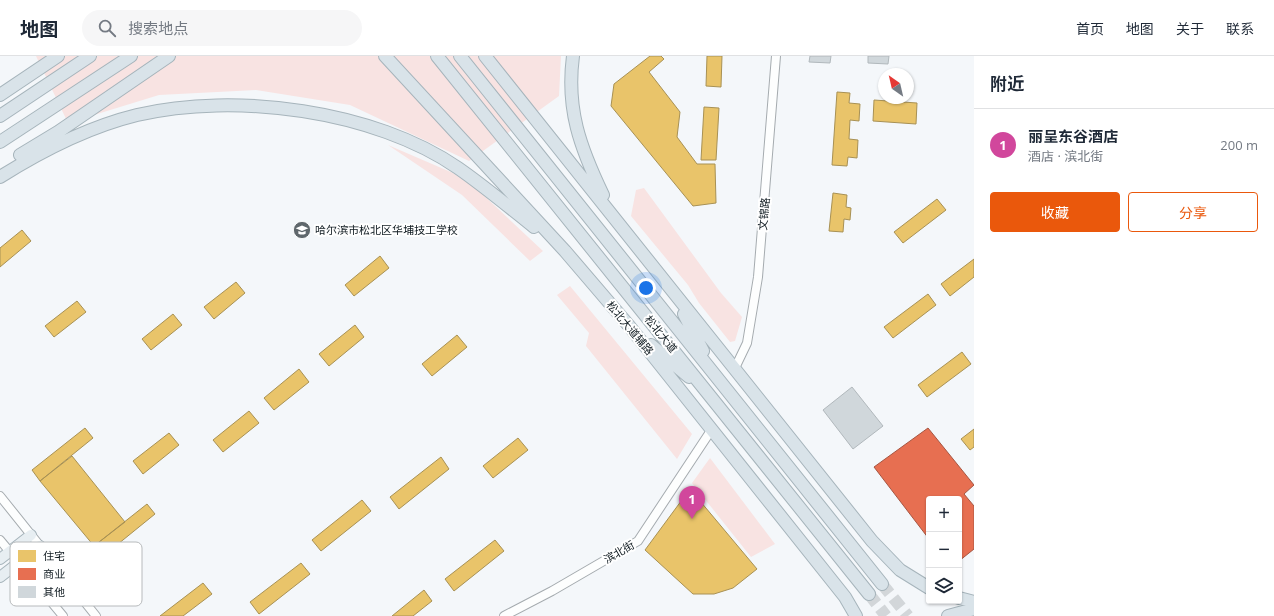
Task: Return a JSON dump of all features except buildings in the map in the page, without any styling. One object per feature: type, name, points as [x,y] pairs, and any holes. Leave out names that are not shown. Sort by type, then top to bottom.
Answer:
[{"type":"highway","points":[[0,95],[58,56]]},
{"type":"highway","points":[[0,116],[90,56]]},
{"type":"highway","points":[[0,142],[131,56]]},
{"type":"highway","points":[[0,168],[58,132],[169,56]]},
{"type":"highway","name":"松北大道辅路","points":[[385,56],[565,251],[630,327],[845,597],[856,616]]},
{"type":"highway","name":"松北大道","points":[[438,56],[869,594]]},
{"type":"highway","name":"松北大道","points":[[460,56],[882,584]]},
{"type":"highway","points":[[485,56],[872,541],[900,570],[926,586]]},
{"type":"highway","points":[[573,56],[570,93],[576,131],[594,176],[612,214]]},
{"type":"highway","points":[[0,176],[36,155],[81,133],[138,115],[207,105],[293,110],[360,124],[410,142],[457,167],[565,251]]},
{"type":"highway","points":[[674,293],[714,373]]},
{"type":"highway","points":[[630,327],[710,395]]},
{"type":"highway","points":[[962,599],[974,602]]},
{"type":"highway","points":[[948,616],[974,609]]},
{"type":"main road","points":[[22,542],[31,535]]},
{"type":"main road","points":[[0,559],[9,552]]},
{"type":"main road","points":[[0,577],[10,569]]},
{"type":"street","name":"文锦路","points":[[735,368],[747,344],[758,277],[776,56]]},
{"type":"street","name":"滨北街","points":[[504,616],[552,591],[638,541],[712,430]]},
{"type":"street","points":[[0,496],[37,542]]},
{"type":"street","points":[[0,540],[9,552]]},
{"type":"street","points":[[55,606],[63,616]]},
{"type":"street","points":[[88,606],[96,616]]},
{"type":"shaded area","points":[[36,56],[561,56],[559,96],[469,161],[350,105],[256,90],[159,95],[68,123]]},
{"type":"shaded area","points":[[388,145],[453,173],[478,190],[543,251],[530,261],[462,195]]},
{"type":"shaded area","points":[[644,188],[721,293],[742,317],[735,341],[730,342],[699,303],[688,285],[631,216],[636,190]]},
{"type":"shaded area","points":[[570,286],[692,434],[677,459],[586,346],[589,333],[557,295]]},
{"type":"shaded area","points":[[710,458],[775,544],[751,557],[692,483]]},
{"type":"tunnel","points":[[882,584],[908,616]]},
{"type":"tunnel","points":[[869,594],[886,616]]},
{"type":"place","name":"哈尔滨市松北区华埔技工学校","points":[[302,230]]},
{"type":"place","name":"丽呈东谷酒店","points":[[692,519]]}]
